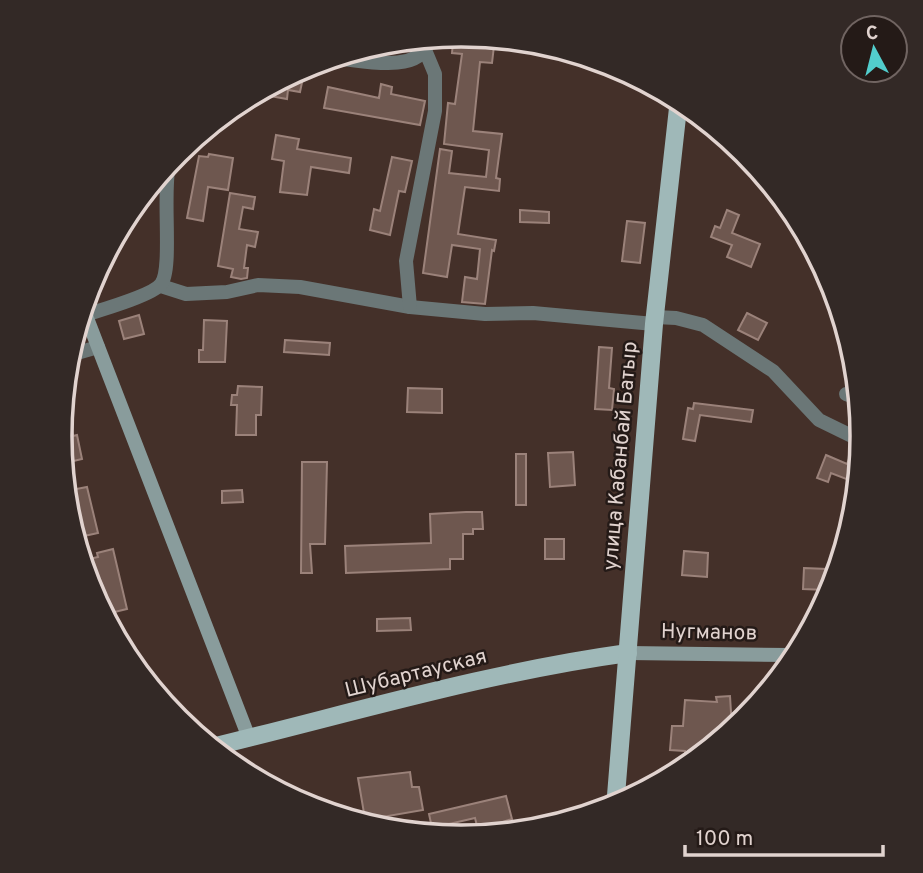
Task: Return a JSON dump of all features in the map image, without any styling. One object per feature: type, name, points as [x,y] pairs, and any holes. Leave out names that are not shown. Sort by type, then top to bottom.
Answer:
[{"type":"main road","name":"улица Кабанбай Батыр","points":[[616,793],[655,321],[677,113]]},
{"type":"main road","name":"Шубартауская","points":[[224,744],[471,683],[582,659],[628,653]]},
{"type":"street","points":[[410,307],[407,261],[435,111],[435,74],[427,49]]},
{"type":"street","points":[[363,61],[395,63],[413,60],[423,50]]},
{"type":"street","points":[[93,311],[161,286],[167,271],[165,216],[168,182]]},
{"type":"street","points":[[161,286],[186,294],[227,292],[258,285],[300,287],[410,307],[485,314],[533,313],[655,321],[676,318],[703,325],[773,371],[819,420],[851,436]]},
{"type":"street","points":[[89,325],[249,738]]},
{"type":"street","points":[[82,351],[98,347]]},
{"type":"street","name":"Нугманов","points":[[628,653],[784,655]]},
{"type":"building","points":[[453,47],[494,49],[492,63],[480,62],[473,131],[502,134],[496,178],[500,179],[499,191],[465,187],[458,234],[496,240],[494,251],[492,250],[485,304],[462,302],[465,277],[477,279],[480,249],[452,245],[447,277],[423,273],[440,149],[452,151],[449,173],[486,177],[489,150],[444,144],[448,103],[455,104],[462,54],[452,53]]},
{"type":"building","points":[[302,82],[300,92],[288,90],[287,99],[272,96]]},
{"type":"building","points":[[381,84],[392,87],[391,94],[425,101],[420,125],[324,108],[328,87],[379,98]]},
{"type":"building","points":[[276,135],[299,139],[297,149],[351,158],[349,173],[311,167],[307,195],[280,192],[284,161],[272,159]]},
{"type":"building","points":[[209,154],[233,158],[228,190],[208,187],[203,221],[187,218],[199,156],[208,157]]},
{"type":"building","points":[[392,157],[412,161],[405,192],[399,191],[390,235],[370,230],[374,209],[380,211]]},
{"type":"building","points":[[230,193],[255,197],[253,209],[243,207],[239,229],[258,232],[255,247],[247,245],[244,268],[248,268],[247,278],[241,279],[231,277],[233,269],[218,266]]},
{"type":"building","points":[[520,210],[549,212],[549,223],[520,222]]},
{"type":"building","points":[[727,210],[739,215],[732,233],[760,244],[751,267],[727,257],[732,245],[711,237],[715,226],[720,228]]},
{"type":"building","points":[[627,221],[645,223],[640,263],[622,261]]},
{"type":"building","points":[[747,313],[767,323],[758,340],[738,330]]},
{"type":"building","points":[[139,315],[144,334],[124,339],[119,321]]},
{"type":"building","points":[[204,320],[227,321],[225,362],[199,362],[199,350],[203,350]]},
{"type":"building","points":[[285,340],[330,343],[329,355],[284,352]]},
{"type":"building","points":[[599,347],[612,348],[609,388],[614,389],[612,410],[595,409]]},
{"type":"building","points":[[238,386],[262,387],[261,415],[256,415],[256,435],[236,435],[237,405],[231,405],[232,395],[237,395]]},
{"type":"building","points":[[408,388],[442,389],[442,413],[407,412]]},
{"type":"building","points":[[694,403],[753,410],[751,422],[700,415],[695,441],[683,439],[688,408],[693,409]]},
{"type":"building","points":[[72,432],[73,436],[77,435],[82,459],[73,461]]},
{"type":"building","points":[[573,452],[575,485],[550,487],[548,453]]},
{"type":"building","points":[[516,454],[526,454],[526,505],[516,505]]},
{"type":"building","points":[[826,455],[847,464],[850,459],[848,480],[831,473],[828,482],[817,478]]},
{"type":"building","points":[[302,462],[327,462],[325,544],[310,544],[312,573],[301,573]]},
{"type":"building","points":[[87,487],[98,533],[86,536],[76,489]]},
{"type":"building","points":[[242,490],[243,502],[222,503],[222,491]]},
{"type":"building","points":[[482,512],[483,529],[473,529],[473,534],[463,534],[463,559],[450,559],[450,569],[346,573],[345,546],[431,543],[430,514]]},
{"type":"building","points":[[545,539],[564,539],[564,559],[545,559]]},
{"type":"building","points":[[113,549],[127,609],[114,612],[112,609],[92,558],[98,557],[97,553]]},
{"type":"building","points":[[684,551],[708,553],[707,577],[682,575]]},
{"type":"building","points":[[804,568],[827,569],[819,590],[803,589]]},
{"type":"building","points":[[410,618],[411,630],[377,631],[377,619]]},
{"type":"building","points":[[730,696],[731,717],[685,755],[685,751],[670,750],[672,726],[683,726],[685,700],[717,702],[716,697]]},
{"type":"building","points":[[410,772],[412,787],[419,787],[423,810],[382,817],[364,813],[358,778]]},
{"type":"building","points":[[506,796],[512,819],[487,825],[477,825],[475,818],[449,826],[436,825],[431,824],[429,814]]}]
